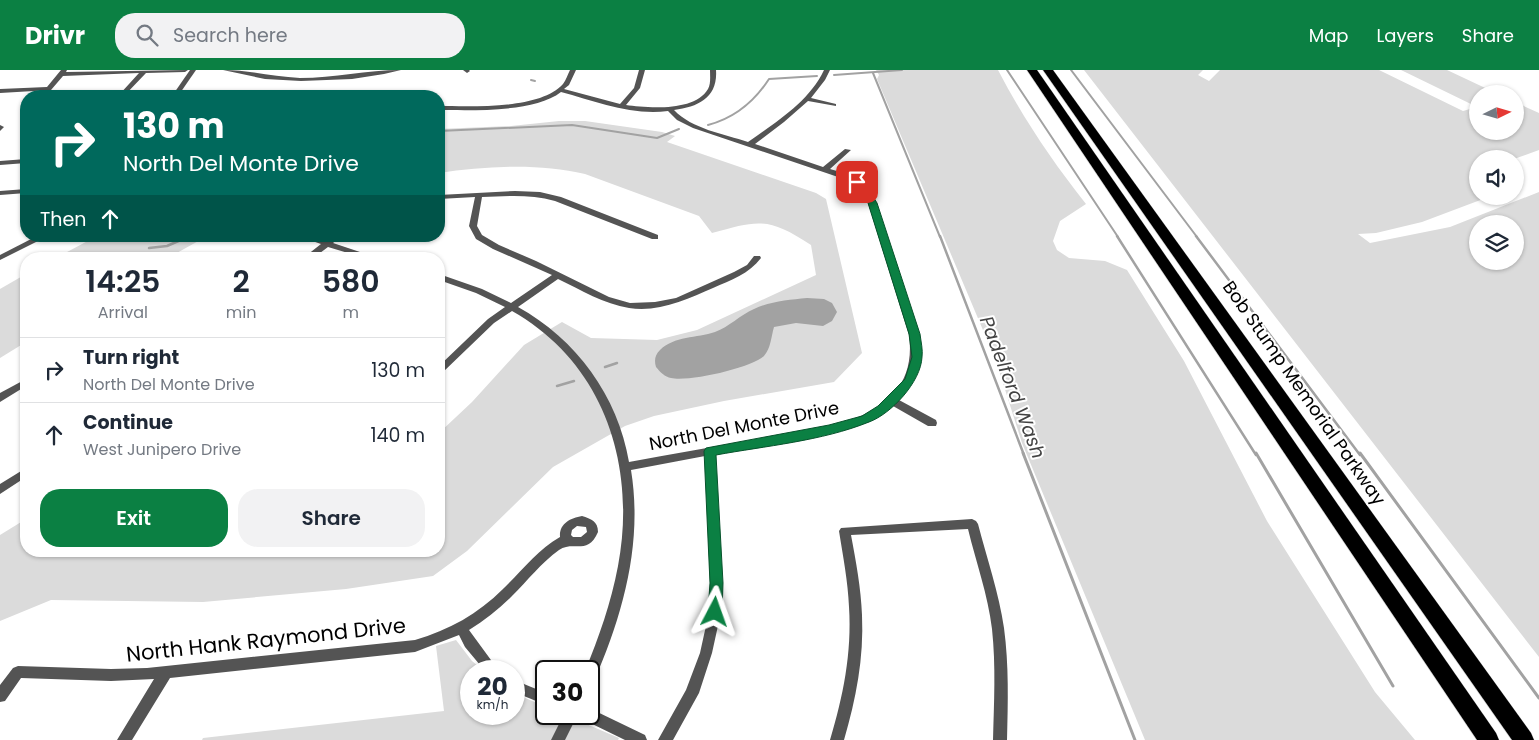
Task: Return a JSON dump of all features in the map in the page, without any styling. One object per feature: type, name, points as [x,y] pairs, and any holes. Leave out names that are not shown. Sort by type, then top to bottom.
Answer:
[{"type":"highway","points":[[1032,70],[1489,740]]},
{"type":"highway","name":"Bob Stump Memorial Parkway","points":[[1048,70],[1524,740]]},
{"type":"highway","points":[[1387,546],[1534,740]]},
{"type":"highway","points":[[1359,549],[1478,740]]},
{"type":"street","points":[[0,91],[49,88],[64,72],[186,70]]},
{"type":"street","points":[[179,90],[193,70]]},
{"type":"street","points":[[226,70],[247,75],[283,79],[357,76],[398,70]]},
{"type":"street","points":[[445,108],[512,106],[540,100],[560,90],[570,81],[573,70]]},
{"type":"street","points":[[621,106],[638,88],[642,70]]},
{"type":"street","points":[[560,90],[621,106],[645,110],[670,109],[692,104],[709,95],[714,84],[713,70]]},
{"type":"street","points":[[749,145],[783,120],[806,99],[820,85],[827,70]]},
{"type":"street","points":[[128,90],[145,71]]},
{"type":"street","points":[[236,81],[247,75]]},
{"type":"street","points":[[806,99],[834,105]]},
{"type":"street","name":"North Del Monte Drive","points":[[626,466],[846,425],[866,419],[892,401],[910,380],[917,357],[914,334],[869,195],[857,182],[688,124],[679,119],[670,109]]},
{"type":"street","points":[[825,170],[847,150]]},
{"type":"street","points":[[0,163],[20,161]]},
{"type":"street","points":[[0,188],[20,186]]},
{"type":"street","points":[[0,193],[20,191]]},
{"type":"street","points":[[445,197],[524,193],[548,196],[655,237]]},
{"type":"street","points":[[479,195],[473,226],[479,237],[496,247],[606,299],[630,306],[655,305],[678,300],[737,274],[750,267],[758,258]]},
{"type":"street","points":[[0,258],[32,242]]},
{"type":"street","points":[[320,242],[353,252]]},
{"type":"street","points":[[315,252],[329,242]]},
{"type":"street","points":[[445,365],[484,328],[512,306],[558,275]]},
{"type":"street","points":[[445,279],[512,306],[554,336],[584,368],[607,406],[615,426],[626,466],[629,525],[622,576],[603,642],[596,660]]},
{"type":"street","points":[[0,398],[20,386]]},
{"type":"street","points":[[892,401],[932,423]]},
{"type":"street","points":[[665,740],[695,685],[706,653],[715,612],[716,583],[710,451]]},
{"type":"street","points":[[0,490],[20,476]]},
{"type":"street","points":[[837,740],[850,690],[856,630],[852,578],[845,531],[972,524],[998,629],[1001,676],[1000,740]]},
{"type":"street","name":"North Hank Raymond Drive","points":[[0,696],[18,672],[111,675],[166,672],[415,646],[462,629],[493,607],[552,546],[567,539]]},
{"type":"street","points":[[462,629],[470,643],[484,660]]},
{"type":"street","points":[[124,740],[166,672]]},
{"type":"street","points":[[600,720],[640,740]]},
{"type":"street","points":[[558,740],[566,725]]},
{"type":"shaded area","points":[[876,70],[998,70],[1039,139],[1061,172],[1086,204],[1060,221],[1053,241],[1057,250],[1069,258],[1105,261],[1127,270],[1184,361],[1267,521],[1375,692],[1415,740],[1145,740],[1022,443],[996,361],[877,79],[879,75]]},
{"type":"shaded area","points":[[1084,70],[1203,70],[1198,75],[1209,81],[1220,70],[1379,70],[1463,111],[1469,109],[1469,140],[1524,140],[1524,106],[1539,113],[1539,150],[1524,155],[1524,150],[1469,150],[1469,204],[1422,222],[1376,233],[1358,234],[1370,243],[1450,227],[1469,220],[1469,270],[1524,270],[1524,215],[1481,215],[1506,205],[1524,205],[1524,198],[1539,192],[1539,657]]},
{"type":"shaded area","points":[[1401,70],[1447,70],[1479,85],[1469,85],[1469,103]]},
{"type":"shaded area","points":[[559,121],[585,121],[662,132],[675,136],[667,142],[816,193],[826,199],[862,353],[834,382],[724,401],[654,416],[625,426],[553,467],[467,551],[433,576],[346,589],[203,602],[51,600],[0,621],[0,535],[20,523],[20,557],[445,557],[445,427],[472,402],[524,345],[562,322],[591,338],[657,340],[697,330],[816,275],[811,245],[784,229],[773,225],[741,225],[712,233],[699,216],[585,174],[549,168],[512,167],[445,172],[445,129],[511,126]]},
{"type":"shaded area","points":[[86,242],[197,242],[179,252],[67,252]]},
{"type":"shaded area","points":[[20,277],[20,346],[0,358],[0,289]]},
{"type":"shaded area","points":[[807,298],[824,299],[832,303],[837,312],[832,321],[823,326],[796,323],[774,327],[768,350],[757,361],[719,373],[680,379],[667,377],[656,367],[655,360],[657,354],[672,342],[715,332],[760,306],[780,301]]},
{"type":"shaded area","points":[[456,640],[471,660],[460,660],[460,725],[525,725],[525,698],[535,702],[535,725],[589,725],[619,738],[618,740],[202,740],[203,738],[444,711],[436,646]]},
{"type":"waterway","points":[[834,75],[902,70]]},
{"type":"waterway","points":[[1007,70],[1118,237]]},
{"type":"waterway","points":[[1071,70],[1197,237]]},
{"type":"waterway","name":"Padelford Wash","points":[[873,73],[940,237]]},
{"type":"waterway","points":[[708,125],[727,118],[743,108],[757,95],[769,79],[817,76]]},
{"type":"waterway","points":[[531,80],[535,81]]},
{"type":"waterway","points":[[445,131],[572,125],[657,138],[679,129]]},
{"type":"waterway","name":"Padelford Wash","points":[[940,236],[1024,455]]},
{"type":"waterway","points":[[1117,236],[1256,455]]},
{"type":"waterway","points":[[1196,236],[1360,455]]},
{"type":"waterway","points":[[149,248],[167,246],[176,242]]},
{"type":"waterway","points":[[605,367],[617,363]]},
{"type":"waterway","points":[[557,386],[574,381]]},
{"type":"waterway","name":"Padelford Wash","points":[[1023,453],[1135,740]]},
{"type":"waterway","points":[[1256,453],[1393,686]]},
{"type":"waterway","points":[[1360,453],[1539,698]]},
{"type":"route","points":[[715,612],[716,583],[710,451],[829,430],[866,419],[892,401],[910,380],[914,370],[917,357],[914,334],[872,203],[869,195],[857,182]]}]
